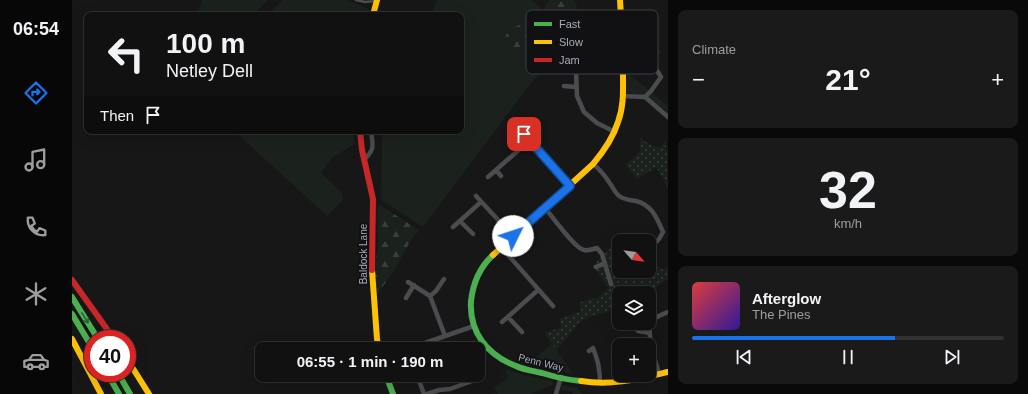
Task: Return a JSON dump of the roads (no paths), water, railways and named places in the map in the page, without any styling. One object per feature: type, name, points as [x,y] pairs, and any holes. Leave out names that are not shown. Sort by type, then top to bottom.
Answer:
[{"type":"main road","points":[[374,12],[376,0]]},
{"type":"main road","name":"Penn Way","points":[[620,0],[621,10]]},
{"type":"main road","name":"Penn Way","points":[[623,74],[622,113],[615,132],[606,148],[594,164],[485,262],[478,273],[473,286],[470,306],[474,326],[483,342],[495,355],[517,367],[575,381],[600,383],[611,383],[668,372]]},
{"type":"main road","name":"Baldock Lane","points":[[360,134],[364,160],[373,199],[372,267],[378,342]]},
{"type":"main road","points":[[72,280],[108,330]]},
{"type":"main road","points":[[72,297],[92,330]]},
{"type":"main road","points":[[72,314],[84,334]]},
{"type":"main road","points":[[72,339],[101,394]]},
{"type":"main road","points":[[136,373],[149,394]]},
{"type":"main road","points":[[112,382],[119,394]]},
{"type":"main road","points":[[123,382],[130,394]]},
{"type":"main road","points":[[389,382],[393,394]]},
{"type":"street","points":[[645,97],[661,77],[658,72]]},
{"type":"street","points":[[576,74],[577,96],[584,112],[597,123],[615,132]]},
{"type":"street","points":[[564,86],[576,87]]},
{"type":"street","points":[[623,96],[645,97],[668,117]]},
{"type":"street","points":[[364,160],[372,150],[371,134]]},
{"type":"street","points":[[524,134],[570,186]]},
{"type":"street","points":[[488,177],[530,140]]},
{"type":"street","points":[[594,164],[604,174],[617,194],[627,200],[646,205],[652,212],[659,222],[663,232],[656,242]]},
{"type":"street","points":[[496,170],[501,176]]},
{"type":"street","points":[[476,196],[513,236]]},
{"type":"street","points":[[453,227],[481,202]]},
{"type":"street","points":[[545,208],[577,246],[585,250],[597,248],[602,254],[611,284]]},
{"type":"street","points":[[460,221],[473,234]]},
{"type":"street","points":[[500,247],[553,306]]},
{"type":"street","points":[[596,267],[605,263]]},
{"type":"street","points":[[430,296],[436,291],[444,279]]},
{"type":"street","points":[[408,282],[430,296],[445,336]]},
{"type":"street","points":[[406,298],[414,285]]},
{"type":"street","points":[[502,322],[538,290]]},
{"type":"street","points":[[659,374],[653,354],[650,326],[653,320],[668,312]]},
{"type":"street","points":[[508,317],[522,332]]},
{"type":"street","points":[[428,342],[474,326]]},
{"type":"street","points":[[637,330],[650,332]]},
{"type":"street","points":[[588,351],[593,348],[598,360],[600,369],[600,383]]},
{"type":"street","points":[[556,394],[561,377]]},
{"type":"street","points":[[420,382],[424,394]]},
{"type":"street","points":[[428,394],[439,390],[453,388],[469,382]]},
{"type":"lane","points":[[356,0],[365,2],[376,0]]}]
